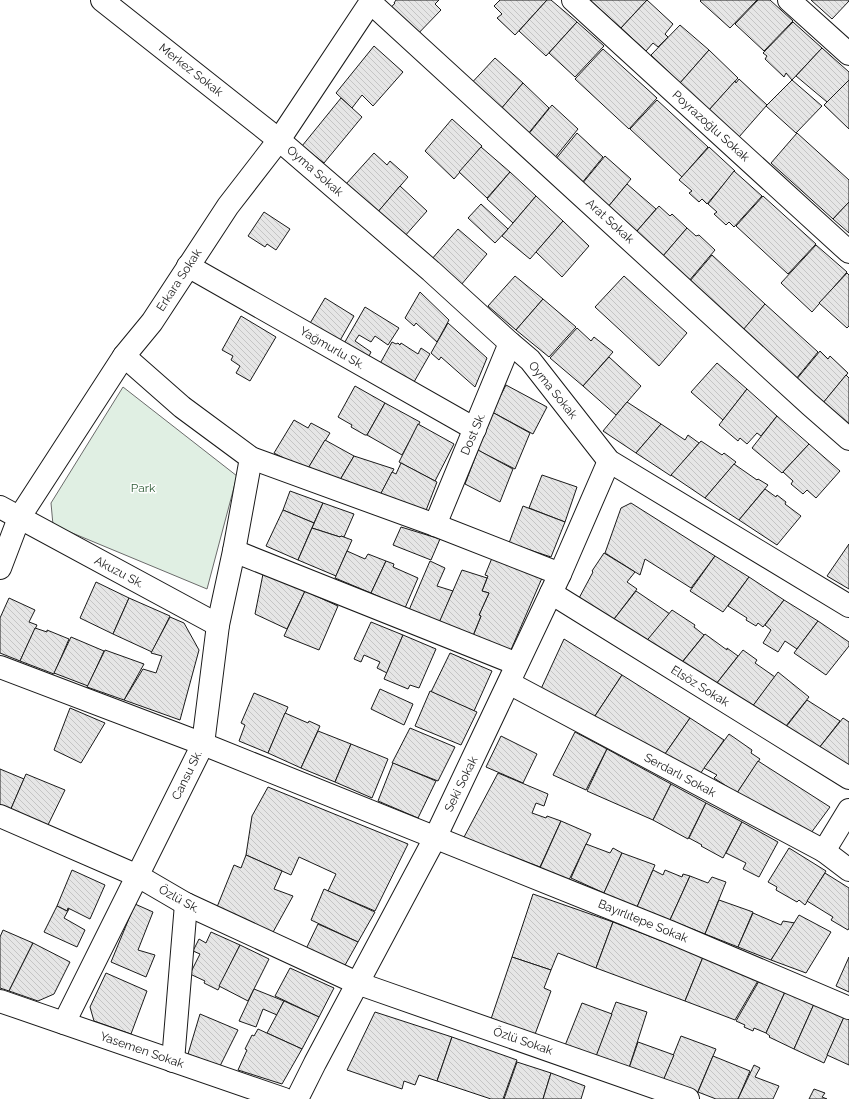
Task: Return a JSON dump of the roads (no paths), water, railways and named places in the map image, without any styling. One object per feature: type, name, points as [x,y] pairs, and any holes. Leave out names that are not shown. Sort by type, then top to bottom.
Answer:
[{"type":"street","name":"Merkez Sokak","points":[[102,0],[279,140]]},
{"type":"street","name":"Poyrazoğlu Sokak","points":[[573,0],[849,252]]},
{"type":"street","points":[[789,0],[849,54]]},
{"type":"street","name":"Erkara Sokak","points":[[0,568],[19,518],[124,356],[152,322],[228,206],[279,140],[372,1]]},
{"type":"street","name":"Arat Sokak","points":[[372,1],[809,404],[849,439]]},
{"type":"street","name":"Oyma Sokak","points":[[279,140],[431,271],[530,360],[610,461],[849,606]]},
{"type":"street","name":"Yağmurlu Sk.","points":[[188,266],[475,429]]},
{"type":"street","name":"Dost Sk.","points":[[435,525],[510,343]]},
{"type":"street","points":[[124,356],[182,407],[251,458],[435,525],[560,574]]},
{"type":"street","name":"Cansu Sk.","points":[[64,1023],[202,744],[218,625],[234,551],[251,458]]},
{"type":"street","name":"Seki Sokak","points":[[297,1099],[435,838],[560,574],[610,461]]},
{"type":"street","name":"Akuzu Sk.","points":[[0,508],[218,625]]},
{"type":"street","name":"Serdarlı Sokak","points":[[234,551],[513,674],[824,851],[849,870]]},
{"type":"street","name":"Elsöz Sokak","points":[[551,593],[849,778]]},
{"type":"street","name":"Bayırlıtepe Sokak","points":[[0,667],[202,744],[663,929],[849,1008]]},
{"type":"street","points":[[824,851],[849,810]]},
{"type":"street","name":"Özlü Sk.","points":[[0,816],[138,876],[186,904],[357,983]]},
{"type":"street","points":[[173,1061],[186,904]]},
{"type":"street","name":"Özlü Sokak","points":[[357,983],[688,1099]]},
{"type":"street","name":"Yasemen Sokak","points":[[0,1001],[284,1099]]},
{"type":"park label","name":"Park","points":[[143,488]]}]
